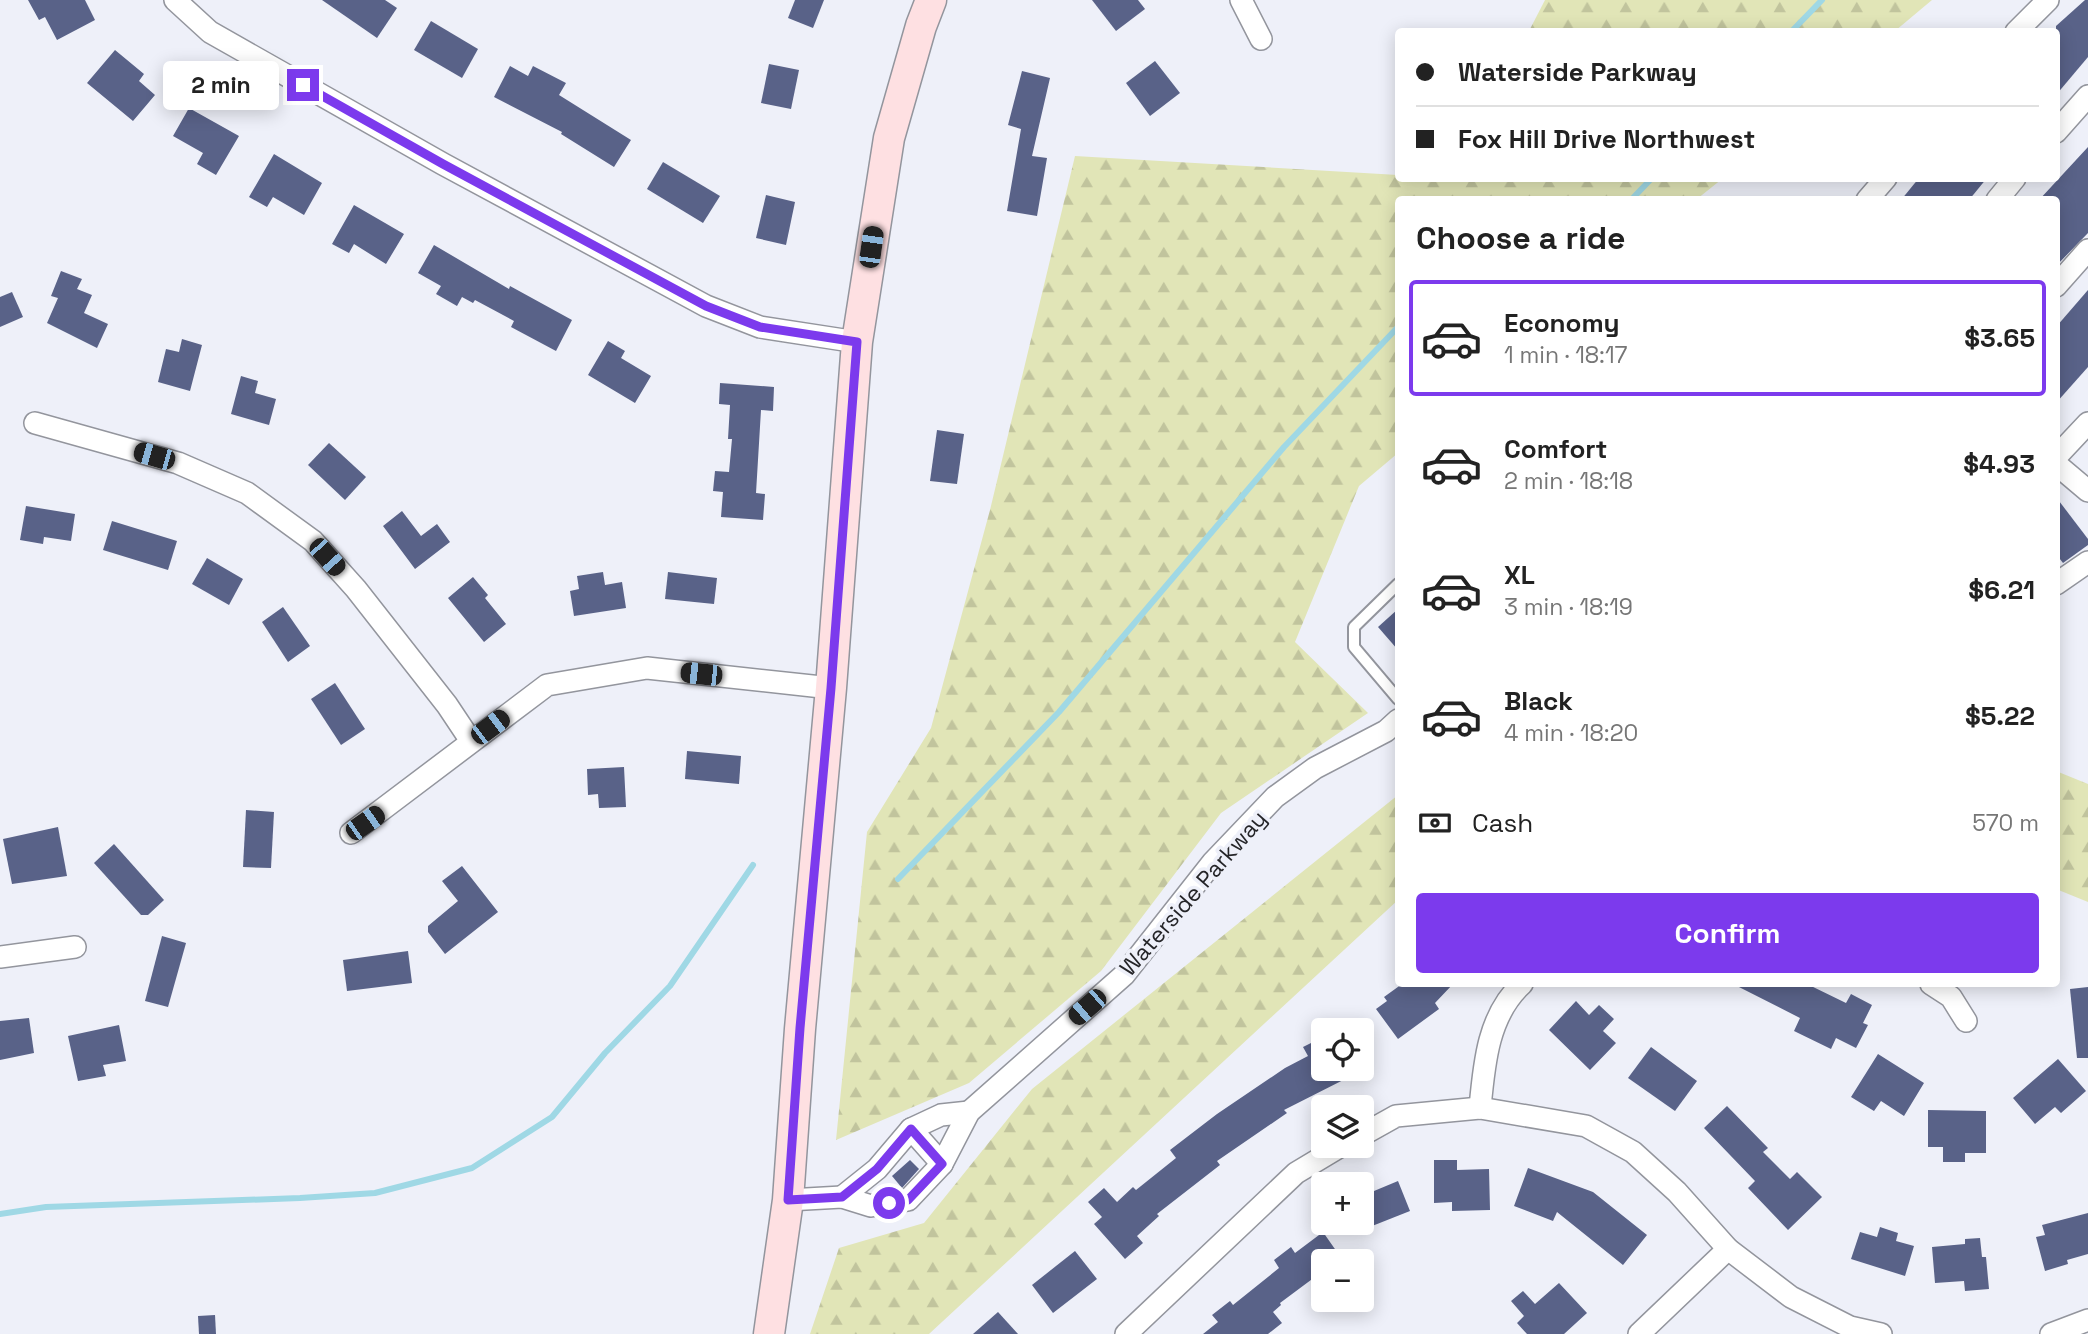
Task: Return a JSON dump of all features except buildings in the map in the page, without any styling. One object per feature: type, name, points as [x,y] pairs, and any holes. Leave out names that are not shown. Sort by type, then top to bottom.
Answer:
[{"type":"street","points":[[175,0],[210,32],[443,164],[706,306],[760,327],[857,342]]},
{"type":"street","points":[[769,1334],[788,1200],[857,342],[888,138],[930,0]]},
{"type":"street","points":[[1241,0],[1261,40]]},
{"type":"street","points":[[2020,28],[2048,0]]},
{"type":"street","points":[[2060,128],[2088,96]]},
{"type":"street","points":[[1870,196],[1883,182]]},
{"type":"street","points":[[2000,196],[2012,182]]},
{"type":"street","points":[[2060,282],[2088,250]]},
{"type":"street","points":[[35,423],[178,463],[247,493],[313,541],[356,589],[447,705],[471,741]]},
{"type":"street","points":[[2060,453],[2088,423]]},
{"type":"street","points":[[2060,467],[2088,491]]},
{"type":"street","points":[[2060,581],[2088,562]]},
{"type":"street","points":[[351,833],[547,685],[647,668],[831,688]]},
{"type":"street","name":"Waterside Parkway","points":[[788,1200],[842,1197],[871,1206],[908,1200],[942,1164],[969,1112],[1124,975],[1213,862],[1275,797],[1315,768],[1386,731],[1395,723]]},
{"type":"street","points":[[0,957],[75,947]]},
{"type":"street","points":[[1480,1108],[1486,1051],[1507,997],[1519,987]]},
{"type":"street","points":[[1936,987],[1951,997],[1966,1021]]},
{"type":"street","points":[[1374,1128],[1396,1116],[1480,1108],[1586,1126],[1633,1152],[1677,1192],[1728,1249],[1791,1297],[1850,1327],[1881,1334]]},
{"type":"street","points":[[842,1197],[877,1169],[911,1129],[941,1115],[969,1112]]},
{"type":"street","points":[[911,1129],[942,1164]]},
{"type":"street","points":[[1126,1334],[1296,1173],[1321,1158]]},
{"type":"street","points":[[1639,1334],[1728,1249]]},
{"type":"street","points":[[2051,1334],[2088,1320]]},
{"type":"lane","points":[[1395,587],[1354,627],[1354,647],[1395,695]]},
{"type":"green space","points":[[1545,0],[1932,0],[1899,28],[1531,28]]},
{"type":"green space","points":[[1075,156],[1395,175],[1395,182],[1718,182],[1701,196],[1395,196],[1395,456],[1359,486],[1295,642],[1368,713],[1221,813],[1101,971],[969,1083],[836,1140],[867,832],[931,728],[990,510]]},
{"type":"green space","points":[[2060,773],[2088,784],[2088,902],[2060,891]]},
{"type":"green space","points":[[1395,797],[1395,903],[929,1334],[810,1334],[839,1248],[924,1223],[1032,1089]]},
{"type":"waterway","points":[[1795,28],[1822,0]]},
{"type":"waterway","points":[[1635,196],[1648,182]]},
{"type":"waterway","points":[[898,879],[1059,712],[1284,447],[1395,330]]},
{"type":"waterway","points":[[0,1214],[46,1207],[375,1193],[472,1168],[552,1117],[605,1053],[670,986],[753,865]]},
{"type":"route","points":[[303,85],[706,306],[760,327],[857,342],[788,1200],[842,1197],[877,1169],[911,1129],[942,1164],[908,1200],[889,1203]]}]
